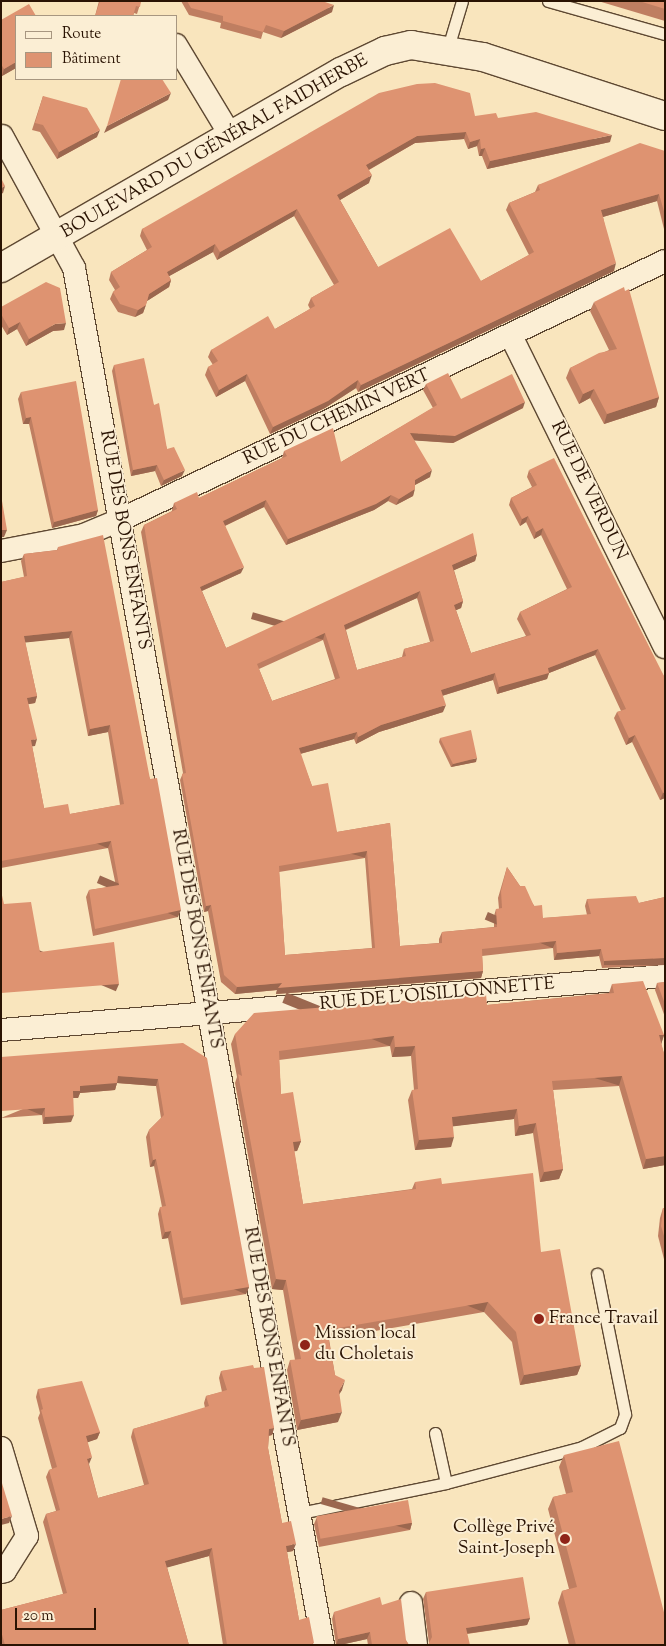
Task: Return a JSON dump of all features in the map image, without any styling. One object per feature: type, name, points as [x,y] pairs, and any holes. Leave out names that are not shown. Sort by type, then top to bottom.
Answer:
[{"type":"main road","name":"BOULEVARD DU GÉNÉRAL FAIDHERBE","points":[[1,268],[341,72],[385,51],[411,45],[483,57],[665,116]]},
{"type":"street","points":[[178,48],[231,136]]},
{"type":"street","name":"RUE DES BONS ENFANTS","points":[[2,136],[74,268],[324,1645]]},
{"type":"street","name":"RUE DU CHEMIN VERT","points":[[1,551],[84,536],[511,336],[665,261]]},
{"type":"street","name":"RUE DE VERDUN","points":[[511,336],[665,647]]},
{"type":"street","name":"RUE DE L’OISILLONNETTE","points":[[1,1030],[645,985],[665,976]]},
{"type":"street","points":[[1,1448],[27,1536],[6,1571],[1,1572]]},
{"type":"street","points":[[411,1603],[416,1645]]},
{"type":"lane","points":[[447,51],[462,1]]},
{"type":"lane","points":[[548,1],[665,34]]},
{"type":"lane","points":[[300,1513],[446,1483],[582,1447],[620,1428],[625,1414],[597,1274]]},
{"type":"lane","points":[[435,1433],[446,1483]]},
{"type":"building","points":[[100,1],[141,1],[140,7],[136,6],[133,15],[95,15]]},
{"type":"building","points":[[187,1],[322,1],[334,5],[284,31],[266,25],[263,32],[223,21],[223,16],[191,8]]},
{"type":"building","points":[[639,1],[665,1],[665,9]]},
{"type":"building","points":[[29,4],[35,15],[15,15],[15,63],[4,69],[1,64],[1,20]]},
{"type":"building","points":[[121,80],[163,80],[171,93],[107,126]]},
{"type":"building","points":[[435,83],[470,93],[475,116],[496,113],[498,118],[536,112],[612,135],[490,161],[485,148],[481,149],[480,139],[470,142],[466,132],[417,136],[366,165],[372,175],[337,195],[378,267],[450,228],[481,281],[534,252],[509,203],[540,190],[538,185],[640,143],[665,151],[665,215],[659,194],[601,210],[616,263],[361,385],[358,380],[328,401],[273,427],[247,374],[219,390],[208,367],[218,361],[211,350],[268,316],[275,329],[315,306],[311,298],[339,282],[297,209],[220,252],[215,244],[167,272],[171,280],[149,294],[146,305],[138,310],[120,304],[113,292],[120,287],[111,272],[152,247],[142,229],[379,93],[417,84]]},
{"type":"building","points":[[43,96],[87,108],[100,130],[59,152],[43,125],[35,123]]},
{"type":"building","points":[[1,178],[5,186],[1,188]]},
{"type":"building","points":[[46,282],[60,288],[66,323],[55,324],[29,339],[20,322],[9,328],[1,314],[1,307]]},
{"type":"building","points":[[624,287],[625,291],[629,289],[659,397],[607,414],[594,389],[583,394],[570,368],[599,353],[617,349],[594,302]]},
{"type":"building","points":[[144,358],[154,405],[159,403],[167,449],[174,447],[185,470],[164,480],[157,465],[133,470],[114,365]]},
{"type":"building","points":[[448,373],[461,399],[512,374],[525,402],[455,436],[410,433],[432,470],[415,480],[415,489],[399,499],[391,495],[376,504],[288,539],[266,500],[223,521],[244,567],[200,587],[226,648],[473,533],[477,554],[452,565],[463,601],[454,605],[471,653],[531,635],[520,612],[572,587],[543,528],[536,532],[528,516],[522,519],[511,498],[537,485],[529,470],[554,458],[665,678],[665,792],[663,793],[635,735],[629,738],[617,712],[626,709],[598,649],[548,668],[549,673],[499,687],[495,673],[441,690],[446,705],[381,725],[358,737],[357,732],[299,748],[312,786],[328,783],[337,832],[390,823],[400,946],[442,943],[442,932],[497,927],[496,909],[502,908],[501,891],[507,867],[520,886],[525,886],[534,906],[542,905],[543,918],[591,914],[587,899],[636,896],[639,903],[665,897],[665,958],[604,961],[601,949],[557,953],[556,941],[482,949],[483,971],[278,988],[282,983],[237,987],[224,975],[211,905],[206,906],[182,774],[186,773],[144,525],[177,509],[174,503],[197,492],[199,498],[287,456],[284,451],[333,428],[341,462],[437,405],[426,384]],"holes":[[[420,591],[434,641],[404,649],[406,656],[357,670],[344,625]],[[325,633],[340,678],[272,701],[257,664]],[[367,851],[375,948],[285,955],[279,866]]]},
{"type":"building","points":[[76,381],[98,510],[54,522],[31,417],[26,418],[21,392]]},
{"type":"building","points":[[1,495],[7,530],[1,530]]},
{"type":"building","points":[[103,535],[150,779],[157,778],[181,910],[95,929],[89,890],[119,885],[111,841],[1,861],[1,582],[27,576],[24,554],[58,550],[58,547]],"holes":[[[72,631],[90,729],[110,725],[124,804],[70,814],[68,804],[44,808],[31,740],[37,739],[27,698],[37,696],[24,636]]]},
{"type":"building","points":[[471,730],[477,758],[453,764],[440,738]]},
{"type":"building","points":[[1,891],[4,904],[31,902],[40,952],[114,942],[119,984],[1,993]]},
{"type":"building","points":[[643,981],[664,1035],[659,1035],[665,1057],[665,1156],[646,1159],[622,1076],[552,1081],[563,1169],[544,1172],[536,1123],[519,1126],[517,1109],[452,1117],[454,1137],[419,1140],[412,1090],[418,1089],[415,1046],[395,1047],[394,1036],[279,1051],[281,1094],[293,1092],[301,1141],[293,1142],[303,1204],[416,1189],[415,1182],[441,1178],[442,1184],[533,1173],[541,1252],[560,1249],[581,1365],[524,1375],[516,1332],[488,1302],[327,1330],[335,1375],[345,1380],[339,1391],[342,1412],[301,1420],[290,1360],[301,1359],[286,1280],[276,1279],[238,1074],[242,1076],[235,1034],[254,1013],[486,994],[487,1005],[614,993],[612,984]]},
{"type":"building","points":[[665,982],[665,1004],[657,983]]},
{"type":"building","points":[[183,1043],[207,1058],[249,1287],[183,1298],[171,1231],[165,1232],[160,1207],[166,1206],[156,1159],[153,1160],[149,1130],[164,1115],[158,1079],[118,1076],[117,1083],[80,1086],[80,1091],[73,1091],[74,1115],[45,1117],[45,1108],[1,1111],[1,1057]]},
{"type":"building","points":[[663,1208],[665,1208],[665,1239],[661,1226]]},
{"type":"building","points":[[253,1365],[254,1368],[264,1367],[274,1428],[269,1429],[268,1448],[282,1523],[291,1521],[296,1544],[286,1546],[299,1620],[309,1617],[314,1643],[309,1645],[227,1645],[212,1548],[165,1561],[189,1645],[5,1645],[1,1631],[1,1610],[67,1593],[46,1514],[60,1510],[49,1470],[57,1467],[41,1410],[43,1409],[38,1389],[82,1381],[100,1432],[86,1436],[92,1457],[87,1459],[98,1498],[149,1484],[133,1429],[209,1406],[206,1396],[227,1390],[221,1371]]},
{"type":"building","points":[[619,1441],[665,1616],[665,1645],[576,1645],[562,1591],[577,1587],[553,1497],[573,1492],[564,1455]]},
{"type":"building","points":[[1,1480],[12,1516],[1,1519]]},
{"type":"building","points":[[408,1500],[412,1523],[320,1539],[316,1516]]},
{"type":"building","points":[[523,1577],[530,1618],[466,1628],[470,1645],[428,1645],[432,1637],[426,1592]]},
{"type":"building","points":[[380,1597],[382,1605],[401,1599],[406,1640],[409,1645],[372,1645],[370,1632],[338,1639],[334,1612]]},
{"type":"place","name":"France Travail","points":[[539,1319]]},
{"type":"place","name":"Mission local du Choletais","points":[[305,1345]]},
{"type":"place","name":"Collège Privé Saint-Joseph","points":[[565,1539]]}]
